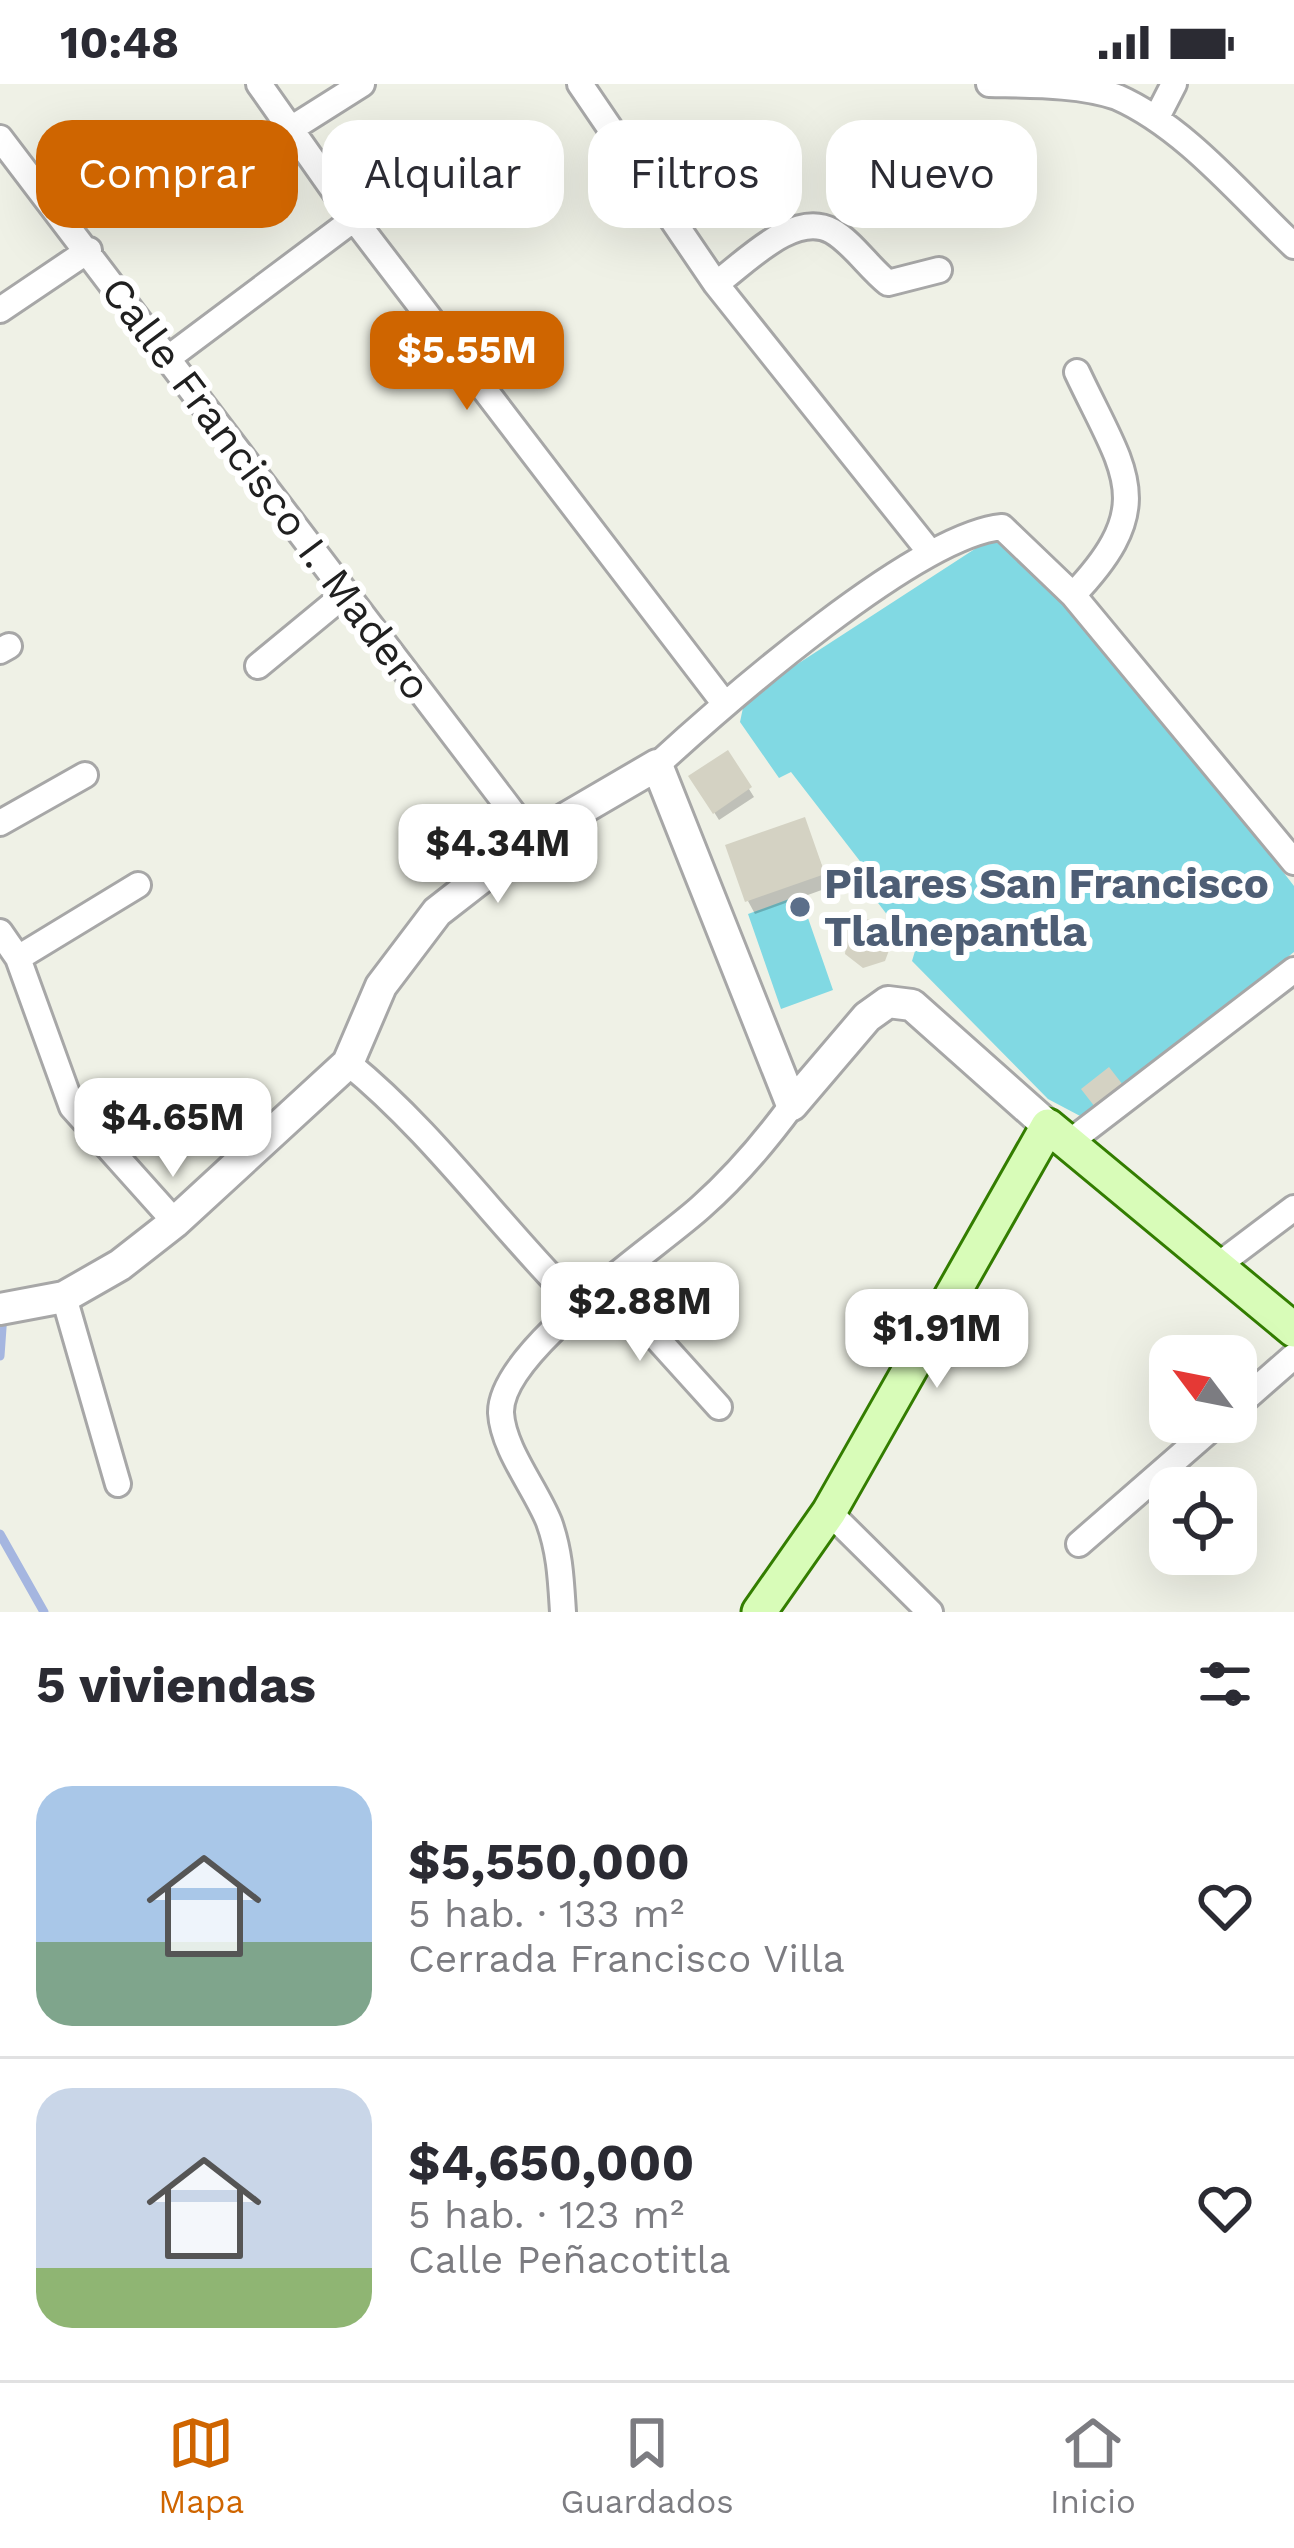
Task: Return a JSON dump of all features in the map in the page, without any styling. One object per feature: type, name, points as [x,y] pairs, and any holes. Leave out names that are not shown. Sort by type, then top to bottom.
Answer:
[{"type":"main road","points":[[759,1612],[829,1511],[1059,1134],[1294,1330]]},
{"type":"street","points":[[259,84],[288,120]]},
{"type":"street","points":[[298,125],[362,84]]},
{"type":"street","points":[[580,84],[716,284],[929,551]]},
{"type":"street","points":[[989,84],[1078,87],[1115,96],[1156,119],[1294,246]]},
{"type":"street","points":[[1156,119],[1174,84]]},
{"type":"street","points":[[298,134],[322,170]]},
{"type":"street","name":"Calle Francisco I. Madero","points":[[0,138],[532,838]]},
{"type":"street","points":[[716,284],[791,230],[812,224],[834,231],[888,283],[939,270]]},
{"type":"street","points":[[170,356],[342,228]]},
{"type":"street","points":[[361,228],[724,703]]},
{"type":"street","points":[[0,310],[89,250]]},
{"type":"street","points":[[1073,595],[1103,563],[1127,517],[1121,466],[1077,371]]},
{"type":"street","points":[[0,1309],[64,1297],[120,1265],[176,1222],[348,1063],[381,986],[437,912],[532,838],[657,765],[724,703],[929,551],[971,530],[1002,527],[1073,595],[1294,862]]},
{"type":"street","points":[[258,666],[344,595]]},
{"type":"street","points":[[657,765],[793,1106]]},
{"type":"street","points":[[0,823],[85,775]]},
{"type":"street","points":[[18,958],[138,885]]},
{"type":"street","points":[[0,932],[18,958],[72,1107],[176,1222]]},
{"type":"street","points":[[562,1612],[561,1564],[549,1522],[501,1419],[502,1395],[514,1375],[578,1306],[713,1196],[754,1156],[867,1018],[888,1002],[912,1005],[1059,1134],[1294,970]]},
{"type":"street","points":[[348,1063],[391,1098],[512,1239],[578,1306]]},
{"type":"street","points":[[1217,1266],[1294,1208]]},
{"type":"street","points":[[606,1282],[719,1407]]},
{"type":"street","points":[[64,1297],[118,1484]]},
{"type":"street","points":[[1257,1389],[1294,1356]]},
{"type":"street","points":[[1079,1544],[1195,1443]]},
{"type":"street","points":[[829,1511],[930,1612]]},
{"type":"shaded area","points":[[1001,532],[1019,532],[1294,886],[1294,952],[1082,1117],[1048,1099],[912,961],[915,951],[865,886],[873,878],[791,772],[779,778],[740,722],[745,698]]},
{"type":"shaded area","points":[[800,895],[833,990],[781,1009],[748,914]]},
{"type":"building","points":[[728,750],[752,787],[713,814],[688,776]]},
{"type":"building","points":[[805,817],[825,874],[745,902],[725,845]]},
{"type":"building","points":[[872,919],[886,929],[891,945],[885,961],[863,968],[845,954],[847,935],[840,923]]},
{"type":"building","points":[[1109,1067],[1123,1085],[1095,1107],[1081,1089]]},
{"type":"waterway","points":[[0,1356],[3,1314]]},
{"type":"waterway","points":[[0,1534],[44,1612]]},
{"type":"place","name":"Pilares San Francisco Tlalnepantla","points":[[800,907]]}]
